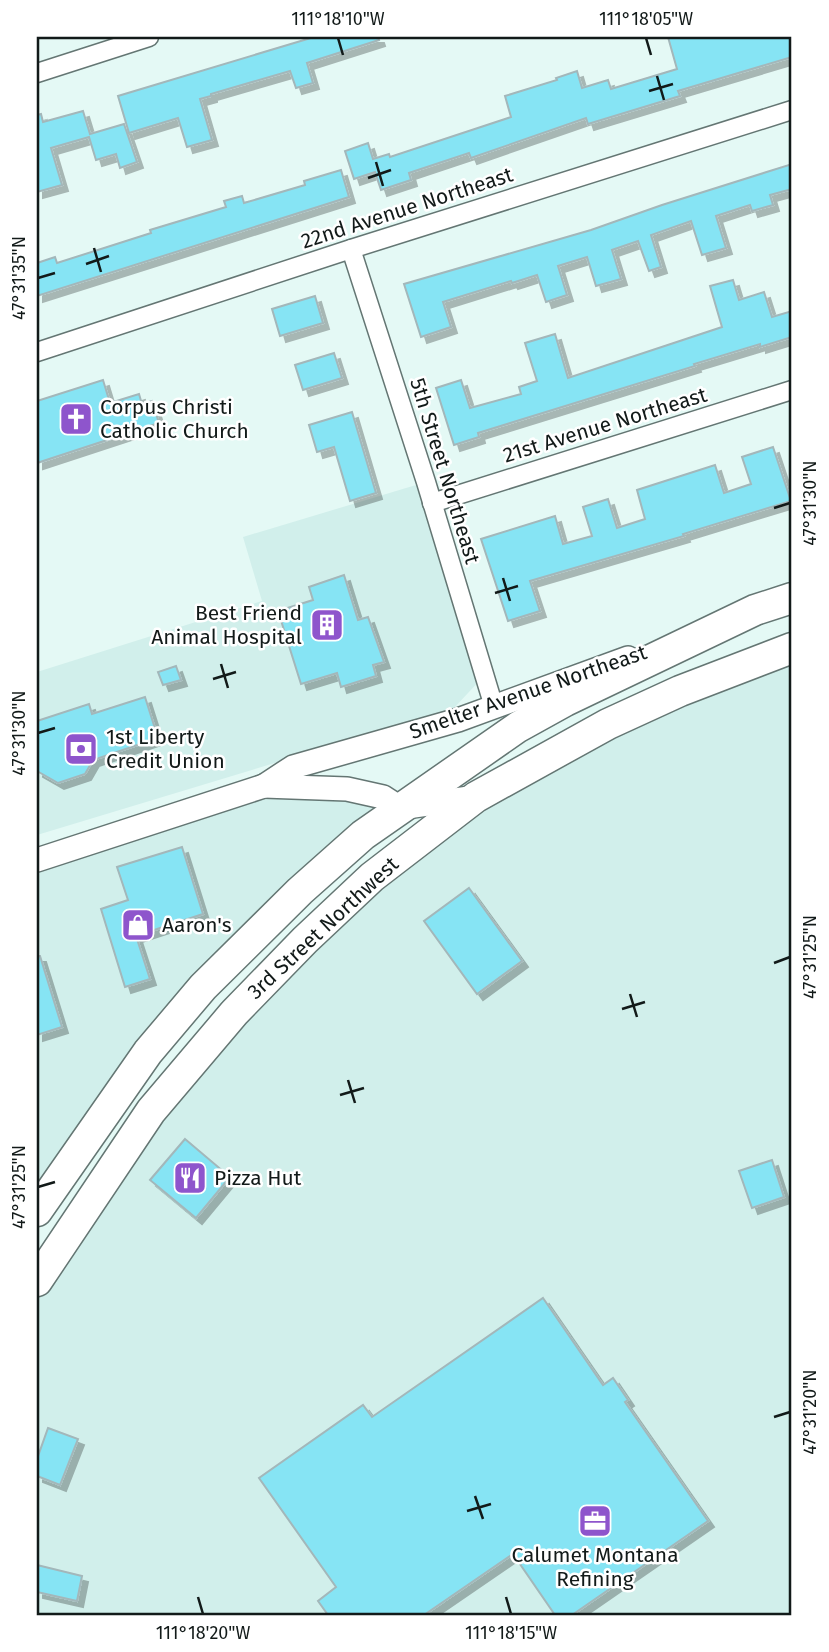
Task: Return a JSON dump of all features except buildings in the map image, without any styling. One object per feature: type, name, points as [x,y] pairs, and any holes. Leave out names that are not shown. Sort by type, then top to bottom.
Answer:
[{"type":"highway","name":"Smelter Avenue Northeast","points":[[755,610],[792,598]]},
{"type":"highway","name":"3rd Street Northwest","points":[[37,1211],[148,1052],[203,987],[300,891],[363,835],[518,727],[755,610]]},
{"type":"highway","name":"3rd Street Northwest","points":[[38,1275],[151,1111],[234,1013],[372,877],[476,797],[608,724],[680,691],[792,648]]},
{"type":"street","points":[[37,72],[149,37]]},
{"type":"street","name":"22nd Avenue Northeast","points":[[37,352],[351,249],[792,110]]},
{"type":"street","name":"5th Street Northeast","points":[[351,249],[494,707]]},
{"type":"street","name":"21st Avenue Northeast","points":[[432,503],[792,390]]},
{"type":"street","name":"Smelter Avenue Northeast","points":[[37,860],[264,786],[293,767],[494,707],[755,610]]},
{"type":"street","name":"Smelter Avenue Northeast","points":[[264,786],[347,789],[383,797],[400,808]]},
{"type":"street","points":[[400,808],[476,797]]},
{"type":"shaded area","points":[[426,482],[484,676],[453,709],[37,835],[37,672],[262,601],[243,537]]},
{"type":"shaded area","points":[[792,651],[792,1615],[37,1615],[37,1281],[234,1013],[476,797]]},
{"type":"shaded area","points":[[264,786],[400,808],[203,987],[37,1212],[37,860]]},
{"type":"place","name":"Corpus Christi Catholic Church","points":[[76,419]]},
{"type":"place","name":"Best Friend Animal Hospital","points":[[327,625]]},
{"type":"place","name":"1st Liberty Credit Union","points":[[81,749]]},
{"type":"place","name":"Aaron's","points":[[138,925]]},
{"type":"place","name":"Pizza Hut","points":[[190,1178]]},
{"type":"place","name":"Calumet Montana Refining","points":[[595,1521]]}]
